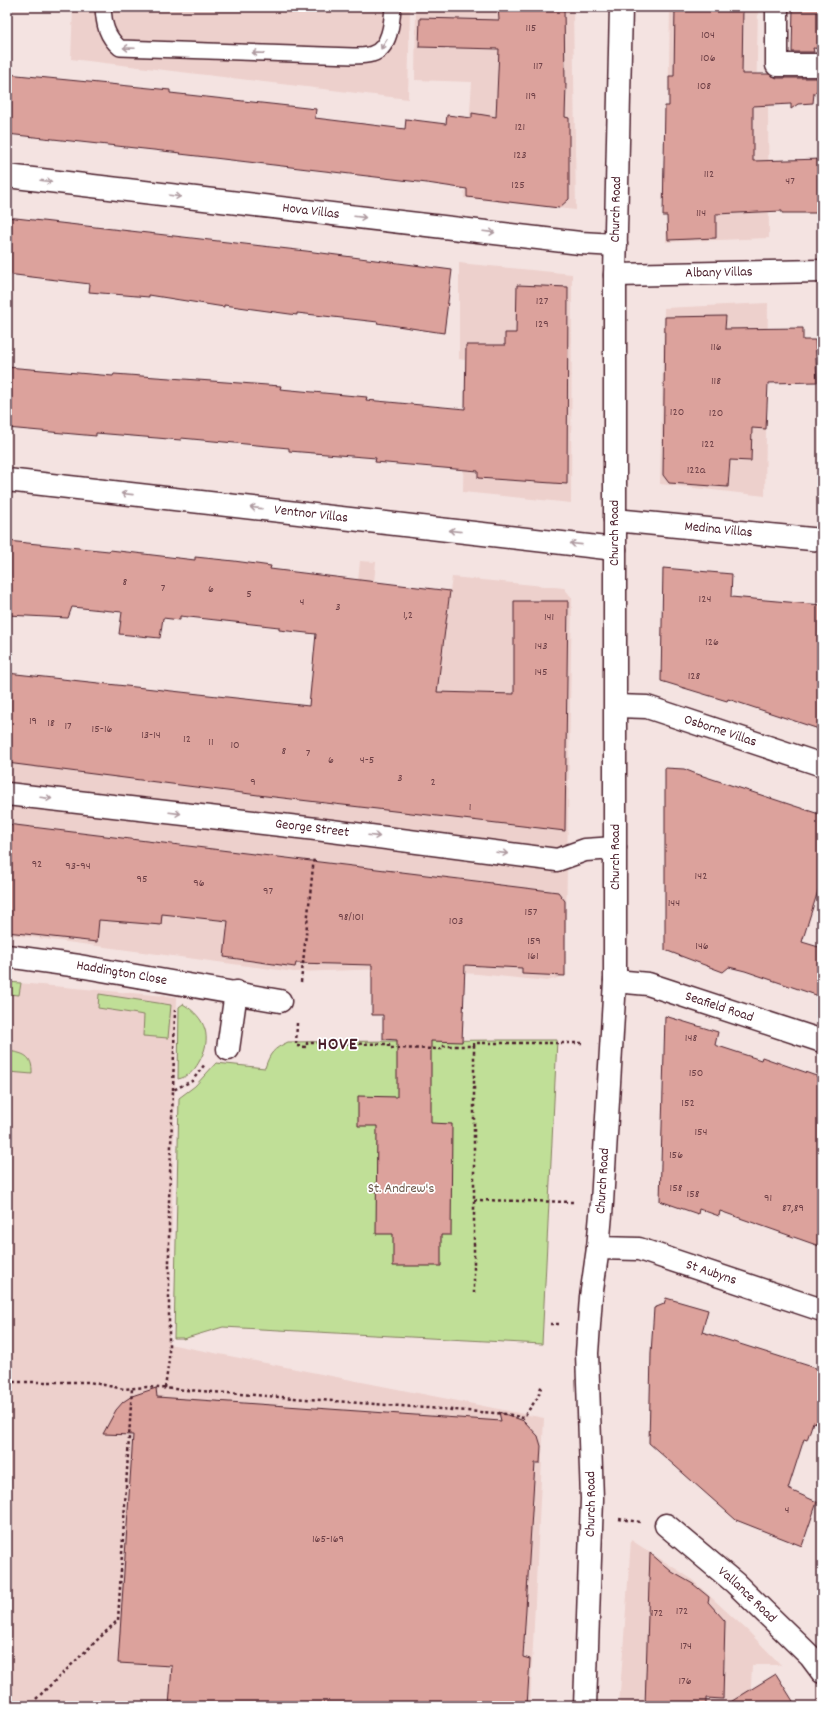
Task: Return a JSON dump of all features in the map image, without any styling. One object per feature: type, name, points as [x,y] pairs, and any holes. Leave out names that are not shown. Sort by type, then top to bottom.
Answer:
[{"type":"street","name":"Church Road","points":[[585,1706],[592,1516],[587,1353],[591,1297],[598,1248],[615,981],[615,275],[621,7]]},
{"type":"street","points":[[777,7],[777,65],[822,65]]},
{"type":"street","name":"Hova Villas","points":[[7,176],[580,243],[616,245]]},
{"type":"street","name":"Albany Villas","points":[[615,275],[822,271]]},
{"type":"street","name":"Ventnor Villas","points":[[7,480],[615,549]]},
{"type":"street","name":"Medina Villas","points":[[615,520],[822,540]]},
{"type":"street","name":"Osborne Villas","points":[[616,706],[646,708],[822,765]]},
{"type":"street","name":"George Street","points":[[7,794],[316,829],[557,860],[585,850],[616,848]]},
{"type":"street","name":"Haddington Close","points":[[7,956],[79,966],[280,1000]]},
{"type":"street","name":"Seafield Road","points":[[615,981],[648,984],[822,1042]]},
{"type":"street","points":[[228,1049],[236,992]]},
{"type":"street","name":"St Aubyns","points":[[598,1248],[639,1249],[822,1310]]},
{"type":"street","name":"Vallance Road","points":[[666,1525],[735,1583],[810,1656],[822,1672]]},
{"type":"lane","points":[[103,7],[107,34],[112,42],[120,48],[367,56],[379,51],[386,40],[392,24],[392,7]]},
{"type":"path","points":[[300,988],[316,829]]},
{"type":"path","points":[[165,1388],[169,1345],[169,1202],[175,982]]},
{"type":"path","points":[[296,1046],[307,1047],[307,1043],[389,1044],[389,1048],[441,1050],[442,1046],[474,1046],[474,1043],[567,1043]]},
{"type":"path","points":[[474,1046],[474,1293]]},
{"type":"path","points":[[172,1090],[192,1081],[211,1056],[226,1059],[228,1049]]},
{"type":"path","points":[[474,1200],[561,1202]]},
{"type":"path","points":[[7,1382],[89,1382],[124,1389],[165,1388],[507,1414],[523,1418],[538,1397],[542,1384]]},
{"type":"path","points":[[36,1699],[118,1620],[132,1388]]},
{"type":"path","points":[[592,1516],[666,1525]]},
{"type":"shaded area","points":[[73,7],[410,7],[408,99],[71,59]]},
{"type":"shaded area","points":[[416,7],[573,7],[576,210],[464,198],[472,82],[415,80]]},
{"type":"shaded area","points":[[670,7],[758,7],[756,106],[768,106],[769,238],[666,242]]},
{"type":"shaded area","points":[[459,263],[572,274],[571,503],[463,492],[465,360],[459,359]]},
{"type":"shaded area","points":[[768,303],[765,496],[660,484],[664,308]]},
{"type":"shaded area","points":[[360,561],[376,562],[374,582],[442,648],[452,577],[564,588],[572,598],[565,976],[547,981],[478,974],[387,969],[294,972],[7,934],[7,673],[308,706],[311,679],[348,684]]},
{"type":"shaded area","points":[[7,982],[177,997],[169,1344],[544,1418],[530,1706],[7,1706]]},
{"type":"shaded area","points":[[631,1540],[690,1578],[748,1631],[781,1665],[752,1665],[750,1706],[619,1706]]},
{"type":"green space","points":[[7,982],[21,983],[19,995],[7,994]]},
{"type":"green space","points":[[99,994],[171,1005],[168,1038],[143,1036],[144,1015],[98,1008]]},
{"type":"green space","points":[[183,1004],[202,1022],[205,1029],[206,1045],[195,1068],[188,1075],[178,1079],[179,1007]]},
{"type":"green space","name":"St. Andrew's","points":[[557,1040],[542,1344],[223,1327],[183,1339],[174,1338],[179,1098],[195,1086],[216,1063],[265,1068],[273,1052],[288,1042]]},
{"type":"green space","points":[[7,1051],[26,1056],[31,1063],[32,1074],[9,1072]]},
{"type":"building","points":[[498,7],[564,7],[566,84],[565,117],[569,118],[569,199],[559,208],[467,197],[467,189],[427,183],[180,154],[181,153],[7,134],[7,74],[170,90],[170,93],[316,109],[315,118],[405,129],[406,119],[446,124],[447,115],[472,118],[472,113],[496,117],[499,49],[419,47],[420,18],[499,20]]},
{"type":"building","points":[[675,7],[743,7],[742,74],[769,74],[777,78],[821,78],[822,87],[814,93],[813,103],[798,104],[791,109],[791,104],[753,106],[753,161],[822,159],[822,213],[782,213],[782,211],[716,214],[716,238],[668,240],[667,216],[663,216],[665,106],[669,106],[669,76],[674,76]]},
{"type":"building","points":[[793,7],[822,7],[822,49],[813,48],[814,52],[792,52]]},
{"type":"building","points":[[7,217],[306,251],[452,270],[444,333],[377,323],[378,322],[297,313],[297,315],[224,305],[224,307],[149,295],[149,297],[89,292],[90,284],[7,274]]},
{"type":"building","points":[[517,285],[568,287],[567,484],[478,478],[478,471],[375,462],[376,458],[289,451],[289,448],[181,438],[181,440],[96,433],[96,436],[7,428],[7,367],[113,376],[114,374],[281,386],[280,389],[367,397],[366,400],[465,409],[466,345],[505,345],[505,333],[516,333]]},
{"type":"building","points":[[726,316],[725,329],[803,328],[803,340],[815,340],[817,382],[768,383],[766,429],[752,428],[751,461],[730,460],[728,487],[669,483],[663,475],[665,317]]},
{"type":"building","points":[[7,541],[110,550],[195,560],[195,557],[234,561],[271,566],[270,569],[450,591],[437,692],[514,694],[514,601],[568,601],[565,831],[266,796],[7,763],[7,673],[309,706],[316,634],[279,630],[279,627],[180,616],[180,620],[163,618],[160,638],[119,634],[122,612],[72,607],[68,618],[7,615]]},
{"type":"building","points":[[663,568],[732,574],[731,597],[822,605],[822,730],[728,699],[727,701],[661,681]]},
{"type":"building","points":[[665,768],[684,769],[822,815],[822,878],[802,942],[822,948],[822,997],[745,971],[729,967],[723,972],[665,950]]},
{"type":"building","points":[[7,824],[558,892],[565,901],[565,976],[522,974],[522,968],[465,965],[462,1042],[431,1041],[431,1123],[452,1124],[451,1235],[441,1235],[441,1266],[393,1266],[393,1234],[376,1234],[377,1126],[358,1126],[358,1096],[397,1097],[397,1040],[383,1039],[383,1015],[372,1015],[372,965],[296,963],[295,967],[224,957],[228,921],[162,914],[161,925],[99,920],[97,942],[7,932]]},
{"type":"building","points":[[665,1016],[718,1032],[715,1045],[761,1060],[762,1057],[822,1078],[822,1247],[720,1211],[719,1216],[699,1209],[698,1214],[660,1201]]},
{"type":"building","points":[[666,1298],[708,1310],[702,1332],[822,1370],[822,1425],[813,1422],[807,1440],[804,1439],[788,1489],[817,1502],[802,1546],[736,1520],[649,1443],[651,1353],[654,1308],[664,1304]]},
{"type":"building","points":[[156,1388],[157,1397],[501,1421],[499,1412],[524,1421],[538,1436],[541,1446],[540,1463],[535,1463],[523,1657],[530,1659],[527,1706],[169,1706],[172,1666],[118,1663],[133,1435],[103,1434],[116,1410],[123,1402],[132,1396]]},
{"type":"building","points":[[650,1553],[672,1572],[693,1584],[709,1597],[708,1602],[725,1621],[723,1699],[706,1698],[706,1706],[645,1706]]},
{"type":"building","points":[[776,1674],[796,1706],[724,1706]]},
{"type":"district","name":"HOVE","points":[[338,1045]]}]
